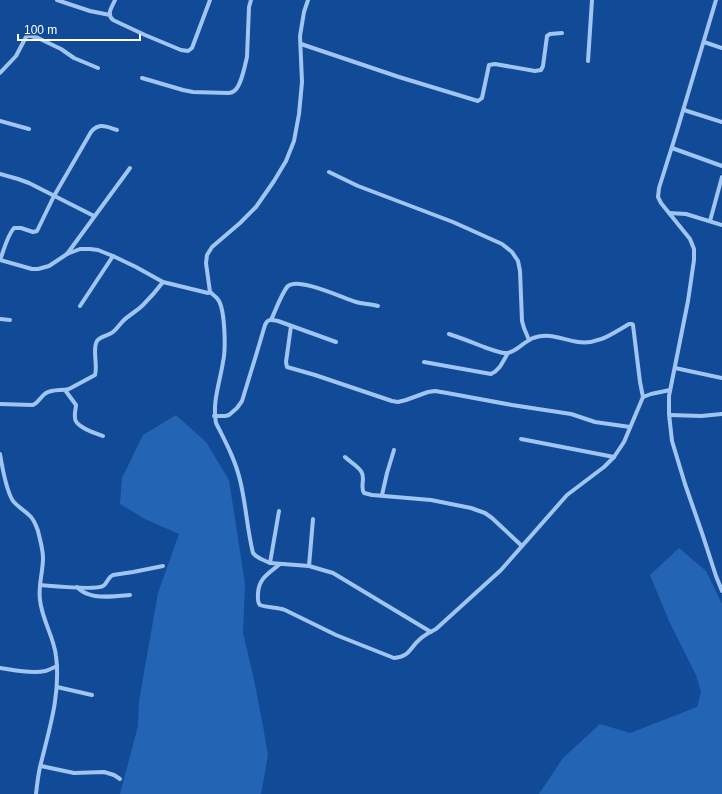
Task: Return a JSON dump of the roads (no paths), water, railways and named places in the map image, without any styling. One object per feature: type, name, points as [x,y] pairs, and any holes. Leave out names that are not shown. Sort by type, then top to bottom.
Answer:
[{"type":"street","points":[[57,0],[90,11],[110,15]]},
{"type":"street","points":[[115,0],[110,10],[110,15],[113,20],[181,50],[188,51],[192,48],[210,0]]},
{"type":"street","points":[[142,78],[193,92],[228,93],[236,90],[239,85],[247,57],[249,6],[251,0]]},
{"type":"street","points":[[308,0],[304,12],[300,36],[302,82],[299,114],[294,141],[286,161],[256,207],[212,247],[207,255],[206,263],[210,292],[219,301],[222,310],[224,344],[224,360],[218,386],[214,416],[236,463],[245,502],[253,553],[256,556],[270,563],[309,566],[340,576],[431,632]]},
{"type":"street","points":[[588,61],[592,0]]},
{"type":"street","points":[[716,0],[684,110],[659,188],[658,197],[661,203],[690,239],[694,249],[694,260],[688,301],[670,390],[672,441],[685,484],[722,591]]},
{"type":"street","points":[[301,44],[399,77],[478,101],[482,98],[489,65],[495,64],[536,71],[541,70],[543,66],[547,36],[550,34],[562,33]]},
{"type":"street","points":[[0,72],[16,56],[26,37],[29,36],[55,45],[70,56],[98,68]]},
{"type":"street","points":[[704,42],[722,48]]},
{"type":"street","points":[[684,110],[722,122]]},
{"type":"street","points":[[0,121],[29,129]]},
{"type":"street","points":[[118,130],[106,126],[100,126],[91,132],[54,196],[36,232],[17,227],[14,228],[0,260],[38,270],[49,266],[67,254],[80,249],[98,250],[136,267],[163,282],[208,293],[210,292]]},
{"type":"street","points":[[672,148],[722,166]]},
{"type":"street","points":[[67,254],[130,168]]},
{"type":"street","points":[[329,172],[358,186],[453,222],[502,244],[512,252],[518,261],[520,271],[522,321],[529,340]]},
{"type":"street","points":[[0,174],[29,183],[94,216]]},
{"type":"street","points":[[710,221],[722,177]]},
{"type":"street","points":[[669,213],[686,214],[722,224]]},
{"type":"street","points":[[80,306],[113,256]]},
{"type":"street","points":[[0,404],[33,405],[36,404],[44,394],[48,392],[64,390],[95,375],[95,347],[97,341],[114,331],[123,321],[142,306],[163,282]]},
{"type":"street","points":[[214,416],[229,415],[237,408],[242,400],[266,322],[271,320],[288,286],[292,284],[299,284],[317,288],[357,302],[378,306]]},
{"type":"street","points":[[0,319],[10,320]]},
{"type":"street","points":[[271,320],[336,342]]},
{"type":"street","points":[[280,564],[267,574],[260,583],[258,604],[261,606],[280,608],[336,635],[394,658],[404,656],[418,641],[436,629],[490,581],[541,526],[567,495],[604,467],[614,457],[624,442],[643,397],[632,324],[629,324],[598,341],[578,342],[545,336],[529,340],[512,352],[508,353],[489,349],[449,334]]},
{"type":"street","points":[[291,326],[286,362],[287,367],[315,375],[380,398],[398,402],[435,391],[571,414],[595,422],[630,427]]},
{"type":"street","points":[[424,362],[491,374],[498,369],[508,353]]},
{"type":"street","points":[[675,368],[722,378]]},
{"type":"street","points":[[64,390],[76,405],[76,422],[83,428],[103,436]]},
{"type":"street","points":[[643,397],[670,390]]},
{"type":"street","points":[[670,415],[700,416],[722,414]]},
{"type":"street","points":[[521,439],[614,457]]},
{"type":"street","points":[[382,495],[394,450]]},
{"type":"street","points":[[0,454],[12,500],[34,520],[38,532],[43,559],[40,600],[56,654],[58,672],[54,705],[36,794]]},
{"type":"street","points":[[345,457],[362,471],[363,492],[372,495],[431,500],[478,510],[492,518],[522,546]]},
{"type":"street","points":[[270,563],[279,511]]},
{"type":"street","points":[[309,566],[313,519]]},
{"type":"street","points":[[40,585],[101,587],[110,576],[163,566]]},
{"type":"street","points":[[77,587],[91,595],[130,595]]},
{"type":"street","points":[[0,668],[40,672],[57,666]]},
{"type":"street","points":[[57,687],[92,695]]},
{"type":"street","points":[[41,766],[74,772],[104,772],[120,779]]}]
